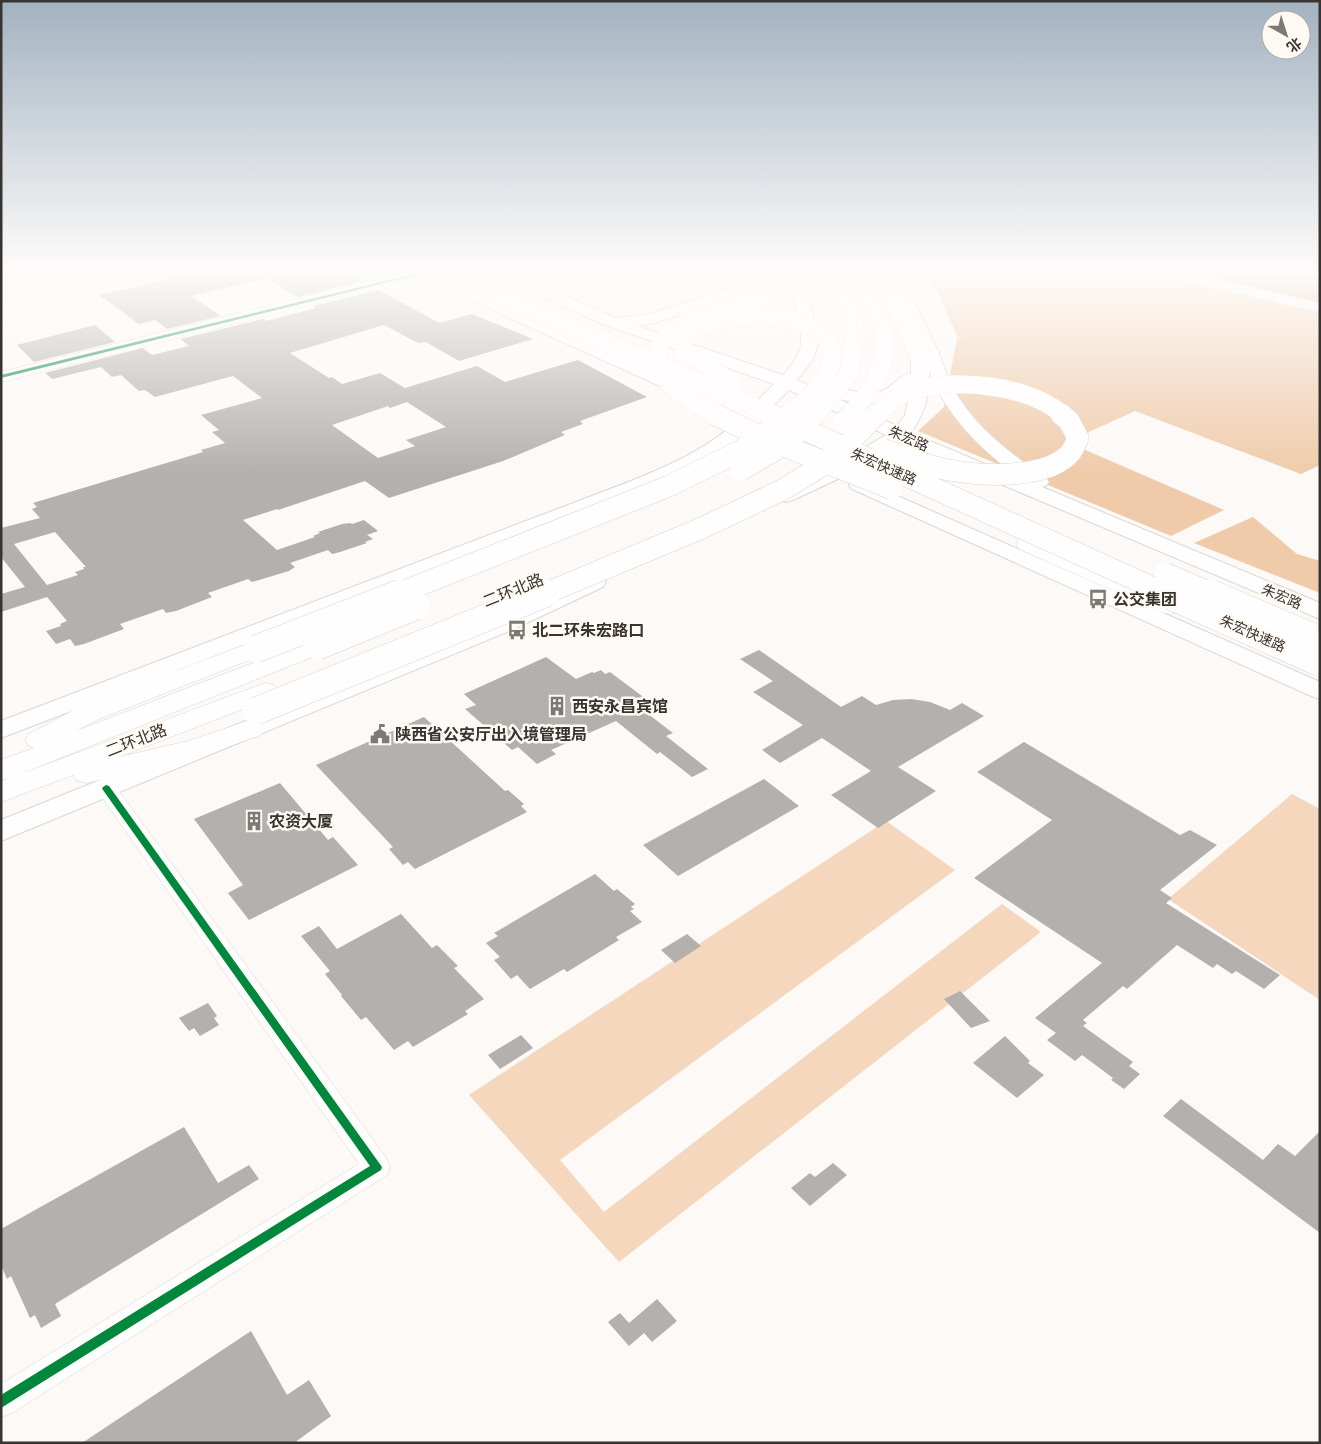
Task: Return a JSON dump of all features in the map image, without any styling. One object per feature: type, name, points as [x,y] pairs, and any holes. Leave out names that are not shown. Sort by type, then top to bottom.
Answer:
[{"type":"highway","name":"朱宏快速路","points":[[597,338],[746,403],[1320,663]]},
{"type":"highway","name":"朱宏快速路","points":[[628,338],[734,384],[891,442],[1320,640]]},
{"type":"highway","points":[[666,338],[657,354],[657,363],[661,373],[690,398],[749,433],[1027,544],[1210,624],[1301,655]]},
{"type":"highway","points":[[685,338],[682,343],[684,350],[734,384]]},
{"type":"highway","points":[[89,713],[669,488],[743,449],[802,405],[823,380],[832,356],[832,348],[824,338]]},
{"type":"highway","name":"二环北路","points":[[1,771],[318,646],[711,486],[786,443],[834,394],[848,375],[855,338]]},
{"type":"highway","name":"二环北路","points":[[1,793],[258,710],[690,518],[768,480],[810,452],[840,427],[864,401],[873,388],[884,361],[884,338]]},
{"type":"highway","points":[[912,338],[925,354]]},
{"type":"highway","points":[[1,793],[94,782],[164,748],[647,552],[755,504],[833,459],[880,410],[895,398],[915,390],[942,386],[972,386],[1002,390],[1030,397],[1056,409],[1065,416],[1073,423],[1078,438],[1072,453],[1063,460],[1038,469],[1005,474],[948,470],[891,442]]},
{"type":"highway","points":[[1,761],[206,650]]},
{"type":"main road","points":[[566,338],[749,419],[833,474],[1320,690]]},
{"type":"main road","name":"朱宏路","points":[[659,338],[786,382],[891,442],[1095,517],[1320,612]]},
{"type":"main road","points":[[808,338],[818,378],[823,386],[840,394],[858,398],[890,396],[899,391],[925,354]]},
{"type":"main road","points":[[919,338],[925,354],[943,387],[969,425],[1022,470],[1095,517]]},
{"type":"main road","points":[[1,730],[629,489],[699,456],[722,443],[749,419],[786,382],[801,362],[809,347]]},
{"type":"main road","points":[[258,710],[506,624],[833,474],[891,442],[914,415],[925,354]]},
{"type":"main road","points":[[1,831],[94,782]]},
{"type":"street","points":[[1,377],[155,338]]},
{"type":"street","points":[[1,1402],[377,1167],[94,782]]},
{"type":"shaded area","points":[[957,338],[1320,338],[1320,465],[1301,474],[1135,411],[1067,442],[1224,510],[1171,536],[918,431],[944,407]]},
{"type":"shaded area","points":[[1253,517],[1297,554],[1320,561],[1320,593],[1194,543]]},
{"type":"shaded area","points":[[1292,794],[1320,809],[1320,1000],[1168,899]]},
{"type":"shaded area","points":[[886,821],[955,870],[560,1160],[604,1212],[1002,904],[1041,932],[619,1262],[469,1095]]},
{"type":"building","points":[[43,338],[111,338],[115,342],[34,362],[17,345]]},
{"type":"building","points":[[339,338],[290,353],[329,378],[332,377],[342,384],[380,373],[405,388],[477,366],[505,382],[578,360],[647,397],[580,421],[583,424],[561,432],[565,435],[503,461],[389,498],[365,481],[243,520],[277,550],[315,537],[313,536],[320,533],[318,532],[342,524],[352,524],[364,520],[378,531],[367,535],[373,539],[365,542],[367,543],[332,554],[328,550],[290,563],[295,567],[289,571],[252,582],[248,579],[208,593],[212,597],[176,611],[166,613],[163,609],[120,624],[124,629],[84,644],[75,646],[70,639],[56,644],[46,631],[61,626],[60,624],[67,621],[47,597],[1,612],[1,594],[25,587],[1,557],[1,528],[40,518],[32,509],[37,507],[33,503],[203,452],[201,450],[225,443],[212,432],[219,430],[201,415],[262,398],[233,376],[155,397],[145,390],[139,391],[121,375],[112,377],[101,367],[52,379],[45,373],[143,348],[152,355],[189,346],[181,339]],"holes":[[[407,402],[446,427],[406,440],[415,446],[378,458],[332,425],[388,406],[390,408]],[[55,532],[86,567],[75,572],[78,575],[47,585],[14,544]]]},
{"type":"building","points":[[409,338],[533,339],[459,361],[426,342],[418,343]]},
{"type":"building","points":[[759,650],[841,707],[862,696],[876,705],[893,700],[911,699],[930,702],[950,710],[962,703],[984,716],[898,767],[936,791],[878,828],[831,795],[871,771],[822,738],[780,763],[762,750],[803,725],[753,692],[773,681],[740,659]]},
{"type":"building","name":"西安永昌宾馆","points":[[546,657],[576,679],[601,670],[605,674],[610,672],[646,699],[642,701],[646,704],[639,707],[673,733],[666,736],[708,769],[692,777],[660,752],[657,754],[616,721],[551,750],[556,754],[537,764],[518,747],[512,750],[465,709],[476,705],[464,694]]},
{"type":"building","points":[[424,717],[505,791],[508,790],[524,804],[521,806],[527,812],[415,869],[408,862],[403,865],[389,849],[393,847],[316,765]]},
{"type":"building","points":[[1024,742],[1180,835],[1190,830],[1217,845],[1160,890],[1172,898],[1166,903],[1280,975],[1264,989],[1236,971],[1232,974],[1217,964],[1213,968],[1177,945],[1127,989],[1123,986],[1083,1020],[1087,1023],[1083,1026],[1133,1062],[1129,1066],[1140,1074],[1124,1089],[1111,1080],[1113,1078],[1082,1055],[1075,1061],[1047,1040],[1056,1033],[1035,1018],[1102,963],[974,878],[1052,820],[977,772]]},
{"type":"building","points":[[764,779],[799,806],[678,876],[643,845]]},
{"type":"building","points":[[280,783],[328,840],[333,837],[358,865],[249,920],[228,893],[243,885],[194,819]]},
{"type":"building","points":[[595,874],[614,891],[617,889],[635,904],[631,907],[634,909],[630,911],[642,922],[616,937],[619,940],[567,972],[564,969],[530,989],[517,975],[511,979],[494,960],[500,957],[486,943],[498,936],[494,933]]},
{"type":"building","points":[[401,914],[432,948],[437,945],[458,966],[454,968],[484,999],[465,1011],[468,1014],[413,1047],[408,1041],[394,1050],[366,1017],[361,1020],[341,996],[325,974],[330,971],[301,936],[319,926],[337,949]]},
{"type":"building","points":[[687,934],[701,946],[675,963],[661,950]]},
{"type":"building","points":[[960,991],[990,1021],[971,1028],[944,999]]},
{"type":"building","points":[[208,1003],[217,1016],[214,1018],[219,1025],[200,1036],[194,1028],[189,1031],[179,1018]]},
{"type":"building","points":[[521,1035],[533,1048],[500,1069],[488,1055]]},
{"type":"building","points":[[1005,1036],[1030,1061],[1028,1063],[1044,1075],[1017,1098],[973,1063]]},
{"type":"building","points":[[1181,1099],[1263,1160],[1278,1144],[1295,1156],[1320,1131],[1320,1233],[1163,1116]]},
{"type":"building","points":[[184,1127],[218,1183],[249,1165],[259,1179],[55,1304],[61,1316],[41,1328],[35,1315],[30,1318],[11,1276],[7,1279],[1,1265],[1,1229]]},
{"type":"building","points":[[833,1163],[847,1175],[810,1206],[791,1188],[810,1173],[815,1177]]},
{"type":"building","points":[[657,1299],[677,1321],[652,1342],[644,1333],[629,1346],[608,1322],[620,1313],[629,1323]]},
{"type":"building","points":[[251,1331],[287,1395],[309,1380],[331,1416],[294,1443],[82,1443]]},
{"type":"cycle path","points":[[1,377],[157,338]]},
{"type":"cycle path","points":[[1,1402],[377,1167],[106,788]]},
{"type":"place","name":"公交集团","points":[[1098,599]]},
{"type":"place","name":"北二环朱宏路口","points":[[517,630]]},
{"type":"place","name":"西安永昌宾馆","points":[[557,706]]},
{"type":"place","name":"陕西省公安厅出入境管理局","points":[[380,734]]},
{"type":"place","name":"农资大厦","points":[[254,821]]}]
